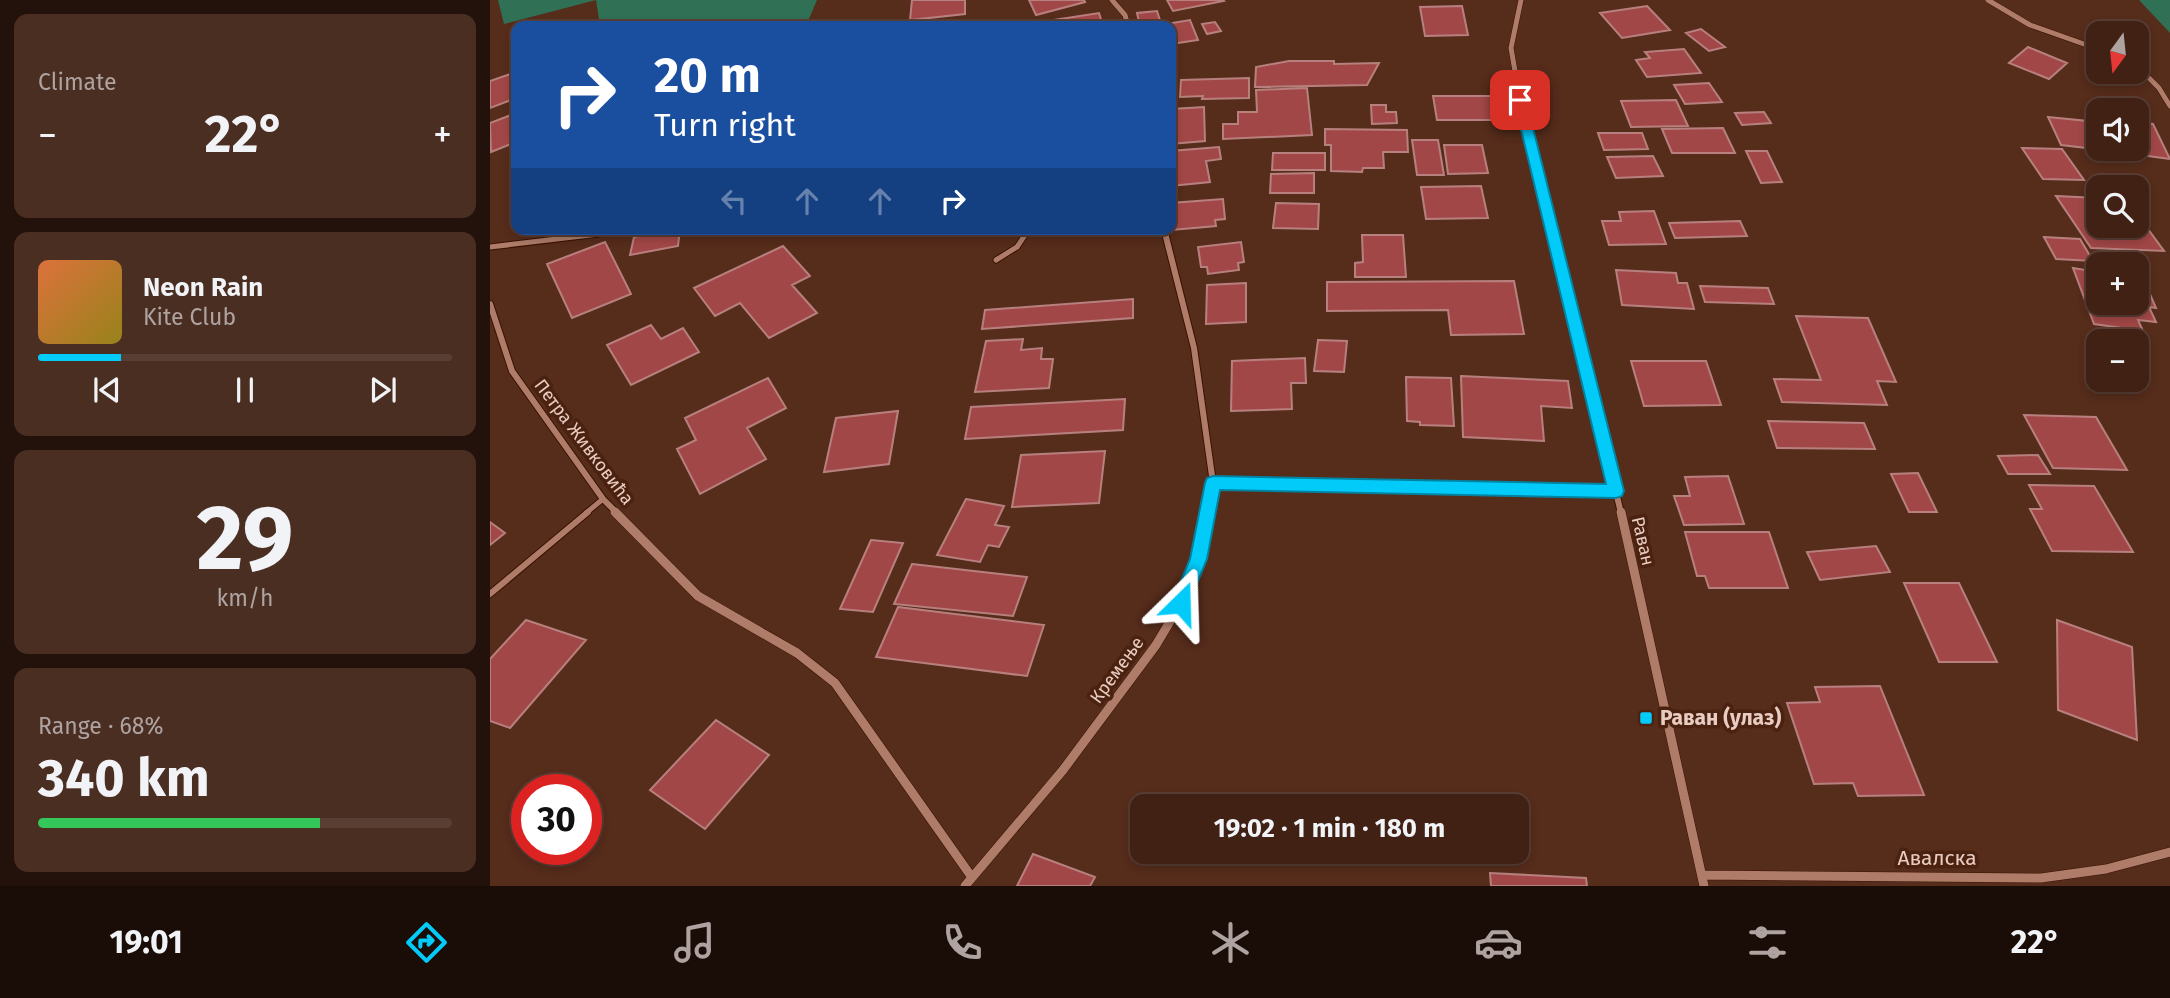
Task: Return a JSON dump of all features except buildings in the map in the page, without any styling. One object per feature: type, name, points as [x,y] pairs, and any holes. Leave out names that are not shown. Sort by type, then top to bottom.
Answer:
[{"type":"street","points":[[1112,0],[1127,21]]},
{"type":"street","name":"Раван","points":[[1521,0],[1511,48],[1520,100],[1616,491],[1703,881]]},
{"type":"street","points":[[1988,0],[2030,25],[2086,45]]},
{"type":"street","points":[[2149,78],[2170,106]]},
{"type":"street","name":"Кремење","points":[[965,886],[1063,770],[1156,645],[1181,603],[1198,559],[1213,483],[1194,348],[1166,235]]},
{"type":"street","name":"Петра Живковића","points":[[490,304],[512,371],[603,499],[698,596],[797,653],[835,683],[971,876]]},
{"type":"street","points":[[1213,483],[1616,491]]},
{"type":"street","name":"Авалска","points":[[1703,881],[2041,878],[2106,869],[2170,852]]},
{"type":"lane","points":[[490,247],[591,235]]},
{"type":"lane","points":[[996,260],[1017,247],[1025,235]]},
{"type":"lane","points":[[490,594],[603,499]]},
{"type":"green space","points":[[498,0],[596,0],[511,21],[504,24]]},
{"type":"green space","points":[[596,0],[817,0],[808,21],[599,21]]},
{"type":"green space","points":[[2139,0],[2170,0],[2170,33]]},
{"type":"place","name":"Раван (улаз)","points":[[1646,718]]},
{"type":"route","points":[[1181,603],[1198,559],[1213,483],[1616,491],[1520,100]]}]
